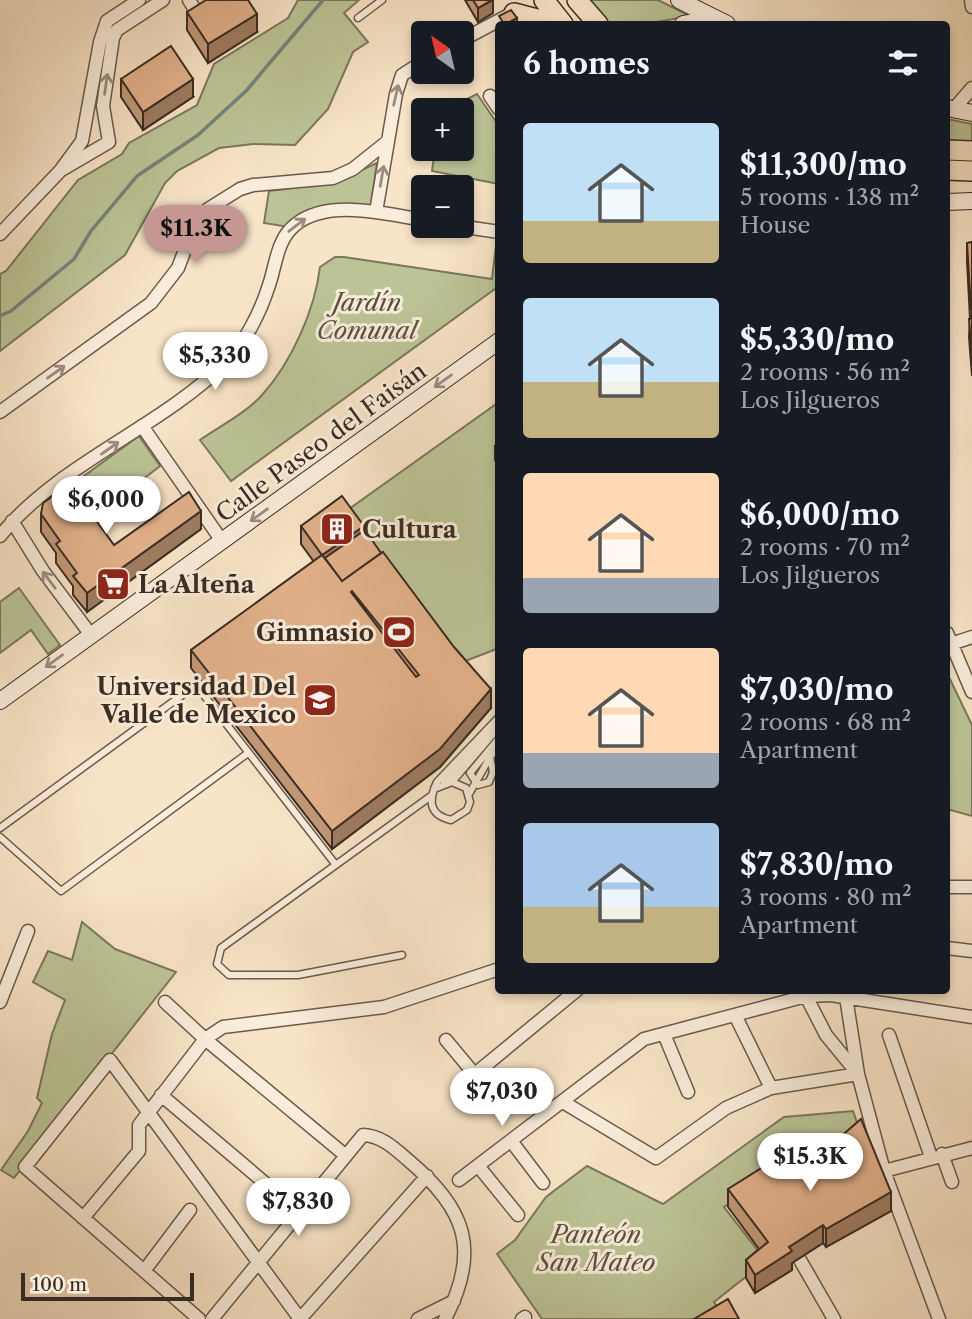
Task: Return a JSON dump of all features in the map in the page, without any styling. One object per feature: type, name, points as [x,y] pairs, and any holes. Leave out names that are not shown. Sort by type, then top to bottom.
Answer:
[{"type":"main road","points":[[544,0],[561,21]]},
{"type":"main road","points":[[577,0],[595,21]]},
{"type":"main road","points":[[514,12],[546,21]]},
{"type":"main road","points":[[950,150],[972,151]]},
{"type":"main road","points":[[950,170],[972,171]]},
{"type":"street","points":[[60,171],[103,149],[109,142],[103,106],[113,38],[139,0]]},
{"type":"street","points":[[103,149],[89,147],[83,135],[100,42],[107,21],[163,0]]},
{"type":"street","points":[[189,0],[194,8],[202,12],[208,10],[214,0]]},
{"type":"street","points":[[679,0],[721,21]]},
{"type":"street","points":[[971,0],[972,7]]},
{"type":"street","points":[[497,21],[514,12]]},
{"type":"street","points":[[474,34],[495,22]]},
{"type":"street","points":[[376,212],[402,75],[411,69]]},
{"type":"street","points":[[950,109],[972,88]]},
{"type":"street","points":[[490,96],[495,103]]},
{"type":"street","points":[[950,109],[972,113]]},
{"type":"street","points":[[0,234],[60,171],[83,135],[95,125],[109,131]]},
{"type":"street","points":[[0,412],[151,303],[177,268],[196,221],[208,209],[240,189],[253,185],[333,178],[362,163],[388,141]]},
{"type":"street","points":[[950,202],[972,201]]},
{"type":"street","points":[[0,536],[12,521],[43,495],[142,426],[227,361],[254,320],[268,288],[281,244],[294,225],[328,211],[376,212],[411,218]]},
{"type":"street","points":[[474,228],[495,231]]},
{"type":"street","name":"Calle Paseo del Faisán","points":[[0,701],[495,344]]},
{"type":"street","points":[[142,426],[222,541]]},
{"type":"street","points":[[12,521],[43,571],[90,635]]},
{"type":"street","points":[[950,638],[972,637]]},
{"type":"street","points":[[950,640],[971,686]]},
{"type":"street","points":[[950,887],[972,887]]},
{"type":"street","points":[[0,1002],[28,931]]},
{"type":"street","points":[[950,948],[972,951]]},
{"type":"street","points":[[83,1218],[139,1151],[139,1125],[205,1040],[223,1027],[251,1021],[384,1007],[495,970]]},
{"type":"street","points":[[474,1074],[572,994]]},
{"type":"street","points":[[459,1180],[644,1039],[806,996],[823,994]]},
{"type":"street","points":[[835,994],[972,1017]]},
{"type":"street","points":[[806,996],[826,1035],[858,1074]]},
{"type":"street","points":[[846,997],[858,1074],[884,1171],[939,1319]]},
{"type":"street","points":[[165,1002],[205,1040],[345,1155]]},
{"type":"street","points":[[735,1015],[771,1088]]},
{"type":"street","points":[[664,1034],[688,1093]]},
{"type":"street","points":[[889,1035],[936,1156],[952,1182]]},
{"type":"street","points":[[446,1040],[486,1088]]},
{"type":"street","points":[[199,1319],[25,1167],[110,1059],[300,1319],[426,1176]]},
{"type":"street","points":[[563,1102],[656,1158],[726,1108],[771,1088],[858,1074]]},
{"type":"street","points":[[161,1095],[298,1211]]},
{"type":"street","points":[[212,1319],[363,1135],[373,1135],[387,1143],[426,1176],[454,1209],[463,1227],[467,1257],[454,1301],[445,1319]]},
{"type":"street","points":[[512,1142],[543,1183]]},
{"type":"street","points":[[884,1171],[972,1148]]},
{"type":"street","points":[[479,1167],[518,1215]]},
{"type":"street","points":[[144,1271],[190,1210]]},
{"type":"street","points":[[796,1252],[834,1319]]},
{"type":"street","points":[[418,1319],[454,1301]]},
{"type":"lane","points":[[358,18],[382,0]]},
{"type":"lane","points":[[0,828],[196,685],[336,865]]},
{"type":"lane","points":[[448,782],[466,788],[470,802],[467,810],[452,820],[439,817],[432,809],[432,793],[495,723]]},
{"type":"lane","points":[[448,782],[495,724]]},
{"type":"lane","points":[[401,955],[298,975],[234,975],[222,971],[217,964],[221,948],[448,782],[495,731]]},
{"type":"lane","points":[[490,757],[493,772],[489,782],[484,786],[475,783],[470,773],[495,743]]},
{"type":"lane","points":[[468,794],[495,751]]},
{"type":"lane","points":[[0,837],[61,891],[248,753]]},
{"type":"green space","points":[[298,0],[359,0],[344,13],[368,42],[353,52],[328,109],[295,145],[253,144],[219,148],[177,171],[165,183],[125,255],[0,351],[0,274],[6,271],[78,180],[122,154],[129,143],[197,105],[214,64],[288,18]]},
{"type":"green space","points":[[586,0],[658,0],[690,16],[662,21],[607,21]]},
{"type":"green space","points":[[477,94],[495,120],[495,183],[474,179],[474,175],[432,171],[433,161],[474,161],[474,98],[469,98]]},
{"type":"green space","points":[[950,120],[972,124],[972,145],[950,145]]},
{"type":"green space","points":[[377,163],[370,210],[344,209],[289,227],[264,223],[269,191],[333,183]]},
{"type":"green space","name":"Jardín Comunal","points":[[495,254],[495,289],[231,481],[200,440],[248,408],[273,382],[292,352],[307,318],[320,267],[335,257],[492,279]]},
{"type":"green space","points":[[495,405],[495,650],[455,665],[342,514]]},
{"type":"green space","points":[[139,436],[160,466],[85,524],[62,492]]},
{"type":"green space","points":[[19,588],[60,645],[48,654],[31,630],[0,653],[0,602]]},
{"type":"green space","points":[[950,679],[972,725],[972,816],[950,810]]},
{"type":"green space","points":[[82,922],[115,949],[176,972],[14,1178],[1,1170],[28,1131],[42,1103],[37,1098],[52,1034],[65,1000],[33,982],[48,951],[72,960]]},
{"type":"green space","name":"Panteón San Mateo","points":[[853,1111],[861,1134],[809,1181],[796,1163],[724,1207],[766,1261],[714,1302],[721,1314],[714,1319],[542,1319],[497,1254],[515,1240],[546,1197],[587,1166],[663,1204],[784,1117]]},
{"type":"building","points":[[206,0],[248,0],[257,14],[208,44],[187,12]]},
{"type":"building","points":[[473,0],[492,0],[478,8]]},
{"type":"building","points":[[511,10],[517,18],[502,21],[499,16]]},
{"type":"building","points":[[171,46],[193,79],[143,112],[121,79]]},
{"type":"building","points":[[972,242],[972,308],[971,309],[967,243]]},
{"type":"building","points":[[969,319],[972,319],[972,358]]},
{"type":"building","points":[[70,484],[114,545],[189,492],[201,511],[87,593],[73,576],[77,573],[56,544],[60,541],[41,514],[43,503]]},
{"type":"building","points":[[342,496],[364,526],[322,555],[301,526]]},
{"type":"building","points":[[365,530],[381,553],[342,581],[325,558]]},
{"type":"building","points":[[383,552],[454,647],[491,689],[440,749],[332,831],[191,650],[322,555],[342,581]],"holes":[[[352,591],[419,675],[416,677]]]},
{"type":"building","points":[[861,1119],[891,1192],[826,1229],[823,1225],[789,1247],[792,1251],[755,1275],[746,1260],[768,1242],[728,1189],[795,1147],[808,1165]]},
{"type":"building","points":[[728,1299],[739,1319],[694,1319]]},
{"type":"waterway","points":[[0,316],[11,311],[74,259],[91,231],[137,176],[198,135],[246,91],[323,0]]},
{"type":"place","name":"Cultura","points":[[337,529]]},
{"type":"place","name":"La Alteña","points":[[113,584]]},
{"type":"place","name":"Gimnasio","points":[[399,632]]},
{"type":"place","name":"Universidad Del Valle de Mexico","points":[[320,700]]}]
